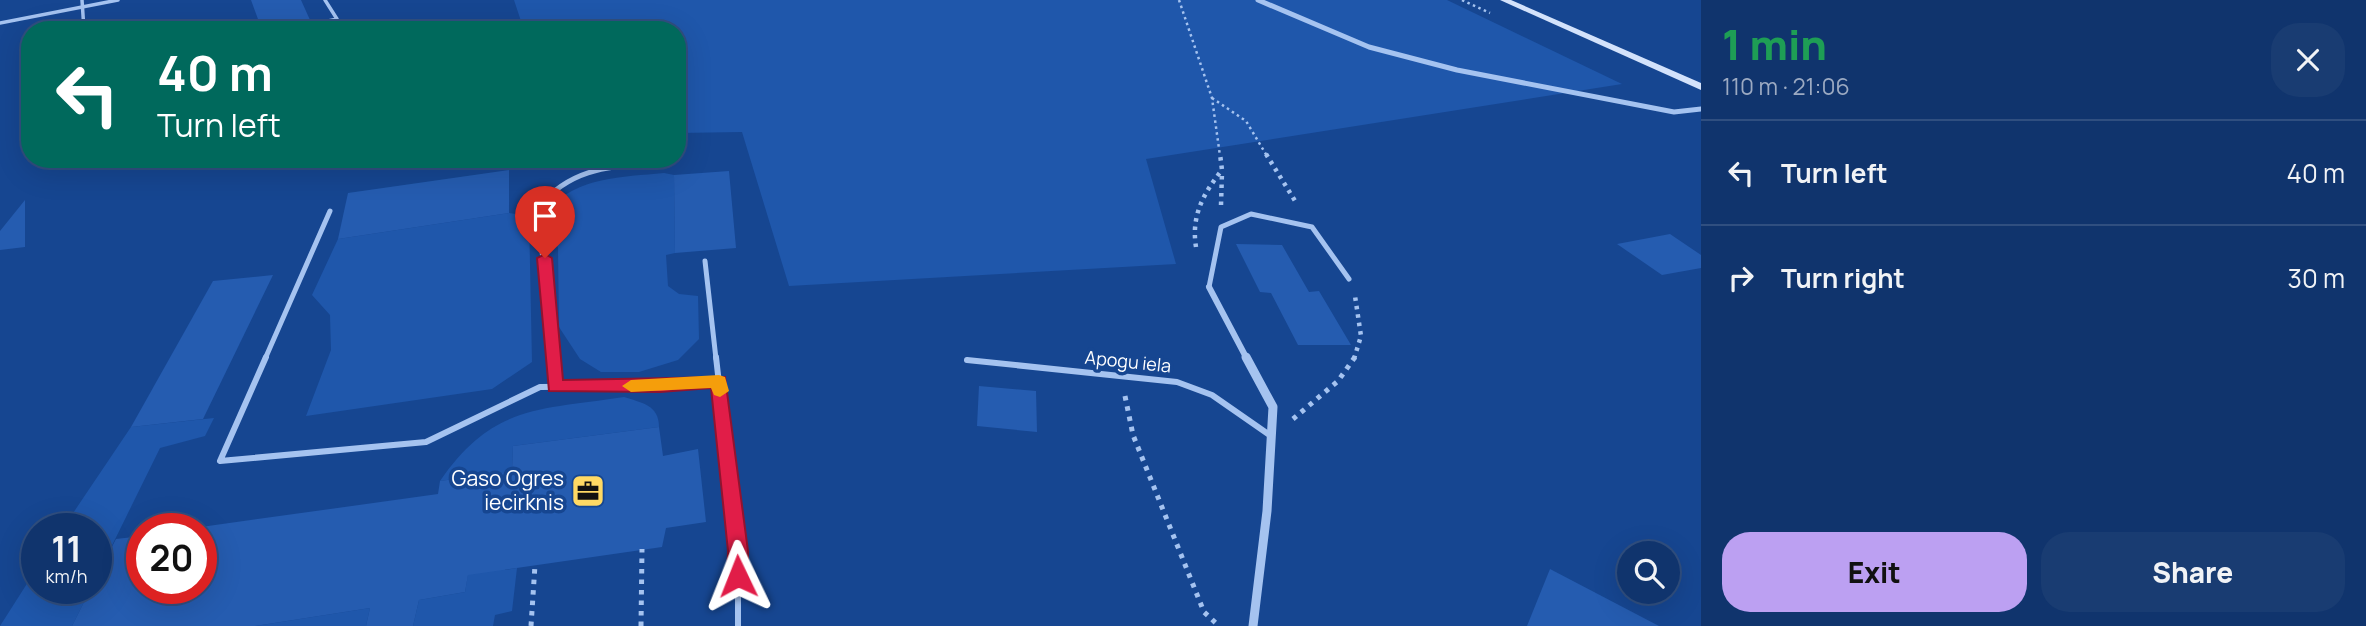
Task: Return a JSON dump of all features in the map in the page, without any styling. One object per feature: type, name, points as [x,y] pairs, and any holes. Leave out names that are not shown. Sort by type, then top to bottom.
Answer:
[{"type":"main road","points":[[1504,0],[1701,88]]},
{"type":"street","points":[[1258,0],[1369,47],[1457,70],[1674,112],[1701,109]]},
{"type":"street","points":[[1209,287],[1273,407],[1267,511],[1252,626]]},
{"type":"lane","points":[[82,0],[83,21]]},
{"type":"lane","points":[[0,23],[118,0]]},
{"type":"lane","points":[[325,0],[337,19],[328,21]]},
{"type":"lane","points":[[555,386],[538,207],[551,188],[579,172],[613,168]]},
{"type":"lane","points":[[330,211],[220,461],[426,442],[540,387],[660,386],[719,381]]},
{"type":"lane","points":[[1209,287],[1221,227],[1251,214],[1312,227],[1349,279]]},
{"type":"lane","points":[[705,261],[738,551],[738,626]]},
{"type":"lane","name":"Apogu iela","points":[[967,360],[1177,382],[1212,395],[1271,436]]},
{"type":"path","points":[[1179,0],[1212,98],[1222,170],[1221,227]]},
{"type":"path","points":[[1212,98],[1246,121],[1312,227]]},
{"type":"path","points":[[1209,287],[1195,243],[1195,214],[1204,192],[1222,170]]},
{"type":"path","points":[[1271,436],[1337,385],[1363,344],[1361,312],[1349,279]]},
{"type":"path","points":[[1121,377],[1133,435],[1204,612],[1219,626]]},
{"type":"path","points":[[641,626],[642,549]]},
{"type":"path","points":[[531,626],[536,565]]},
{"type":"shaded area","points":[[514,0],[1447,0],[1622,84],[1146,159],[1176,264],[789,286],[742,132],[686,133],[686,21],[521,21]]},
{"type":"shaded area","points":[[664,173],[674,175],[675,253],[666,255],[668,286],[679,294],[698,296],[699,339],[678,360],[639,372],[601,372],[580,359],[559,327],[558,248],[550,227],[548,209],[573,190],[587,185],[617,178]]},
{"type":"shaded area","points":[[509,213],[529,216],[532,362],[492,389],[306,416],[331,350],[330,315],[312,295],[338,239]]},
{"type":"shaded area","points":[[624,397],[653,409],[659,427],[513,446],[512,471],[440,481],[479,437],[499,424],[543,409]]},
{"type":"shaded area","points":[[214,418],[205,436],[160,448],[112,546],[112,513],[73,513],[131,427]]},
{"type":"shaded area","points":[[502,556],[505,570],[517,568],[512,611],[495,615],[493,626],[413,626],[419,600],[465,592],[470,561]]},
{"type":"shaded area","points":[[21,593],[21,604],[83,604],[72,626],[0,626]]},
{"type":"shaded area","points":[[370,608],[366,626],[255,626]]},
{"type":"building","points":[[251,0],[301,0],[310,20],[306,21],[259,21]]},
{"type":"building","points":[[509,170],[509,213],[338,239],[348,193]]},
{"type":"building","points":[[729,171],[736,248],[675,253],[674,175]]},
{"type":"building","points":[[25,200],[25,247],[0,250],[0,231]]},
{"type":"building","points":[[1670,234],[1701,255],[1701,268],[1662,275],[1617,244]]},
{"type":"building","points":[[1236,244],[1282,245],[1309,292],[1319,291],[1351,345],[1298,345],[1271,293],[1260,292]]},
{"type":"building","points":[[273,275],[203,419],[131,427],[213,281]]},
{"type":"building","points":[[979,386],[1036,391],[1037,432],[977,426]]},
{"type":"building","points":[[659,427],[663,456],[698,449],[706,522],[666,528],[662,547],[468,575],[465,592],[419,600],[413,626],[366,626],[370,608],[255,626],[72,626],[83,604],[112,604],[112,547],[116,539],[126,538],[126,604],[217,604],[217,525],[438,494],[440,481],[512,471],[513,446]]},
{"type":"building","points":[[1550,569],[1659,626],[1527,626]]},
{"type":"slow traffic","points":[[631,386],[719,381],[720,391]]},
{"type":"place","name":"Gaso Ogres iecirknis","points":[[588,491]]},
{"type":"route","points":[[545,258],[555,386],[660,386],[719,381],[738,551],[738,576]]}]
